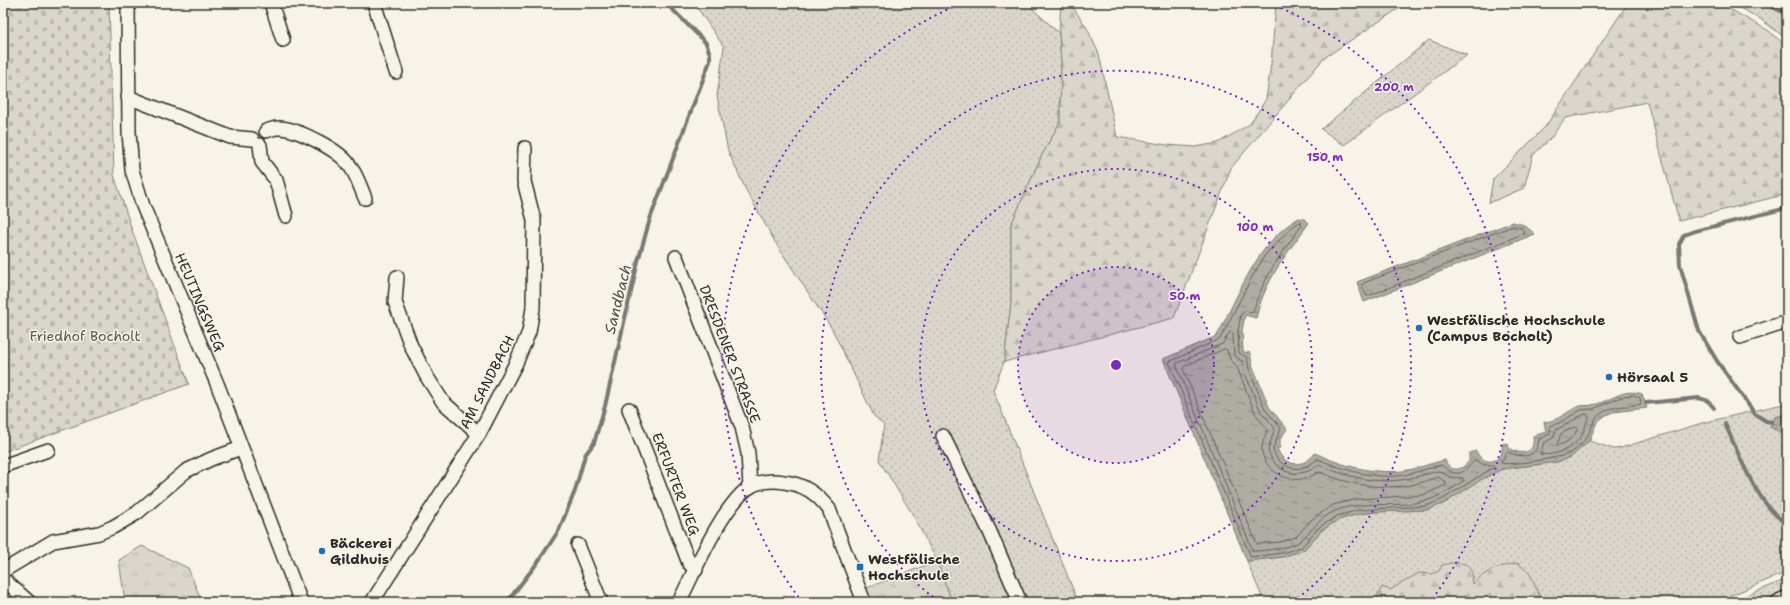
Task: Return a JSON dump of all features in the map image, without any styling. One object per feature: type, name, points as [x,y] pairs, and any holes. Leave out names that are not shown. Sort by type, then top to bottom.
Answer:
[{"type":"main road","points":[[1780,602],[1787,599]]},
{"type":"street","name":"HEUTINGSWEG","points":[[128,3],[128,97],[132,170],[143,206],[218,386],[301,602]]},
{"type":"street","points":[[271,3],[283,40]]},
{"type":"street","points":[[374,3],[396,72]]},
{"type":"street","points":[[128,97],[230,137],[265,143],[268,139],[266,131],[280,128],[300,134],[333,149],[347,162],[358,179],[365,198]]},
{"type":"street","points":[[256,142],[262,162],[276,180],[286,216]]},
{"type":"street","name":"AM SANDBACH","points":[[372,602],[479,434],[516,364],[529,332],[533,308],[534,220],[524,181],[525,148]]},
{"type":"street","name":"DRESDENER STRASSE","points":[[676,258],[742,427],[748,453],[750,487]]},
{"type":"street","points":[[397,277],[395,302],[411,346],[427,377],[443,402],[479,434]]},
{"type":"street","points":[[1740,337],[1787,322]]},
{"type":"street","name":"ERFURTER WEG","points":[[629,408],[689,563],[696,570]]},
{"type":"street","points":[[943,436],[990,532],[1020,602]]},
{"type":"street","points":[[3,571],[53,541],[99,533],[113,527],[137,513],[186,471],[210,459],[241,448]]},
{"type":"street","points":[[3,466],[48,450]]},
{"type":"street","points":[[679,602],[720,523],[735,501],[750,487],[762,483],[777,481],[806,487],[821,499],[829,509],[864,602]]},
{"type":"street","points":[[578,545],[601,602]]},
{"type":"street","points":[[3,579],[29,602]]},
{"type":"green space","name":"Friedhof Bocholt","points":[[3,3],[109,3],[114,175],[133,233],[189,384],[3,452]]},
{"type":"green space","points":[[694,3],[1026,3],[1059,33],[1061,61],[1060,122],[1041,157],[1011,225],[1011,303],[1004,362],[993,390],[1078,602],[952,602],[937,561],[913,515],[879,460],[884,425],[874,416],[832,329],[775,242],[745,188],[728,151],[717,96],[724,47]]},
{"type":"green space","points":[[1061,3],[1072,3],[1072,6],[1087,28],[1099,54],[1117,137],[1167,145],[1195,147],[1218,143],[1250,124],[1266,99],[1271,64],[1276,3],[1407,3],[1324,58],[1231,168],[1174,318],[1004,362],[1011,303],[1011,225],[1041,157],[1060,122],[1061,61],[1059,33]]},
{"type":"green space","points":[[1628,3],[1719,3],[1769,31],[1787,47],[1787,194],[1679,221],[1647,102],[1565,118],[1551,138],[1533,155],[1524,188],[1489,203],[1493,179],[1545,127]]},
{"type":"green space","points":[[1730,3],[1787,3],[1787,39],[1759,18]]},
{"type":"green space","points":[[1429,40],[1467,55],[1344,145],[1321,129]]},
{"type":"green space","points":[[1787,403],[1787,414],[1775,417],[1770,427],[1787,435],[1787,572],[1715,602],[1249,602],[1262,597],[1247,561],[1282,557],[1304,550],[1321,531],[1338,520],[1359,514],[1376,512],[1427,510],[1445,503],[1482,479],[1502,469],[1557,462],[1571,457],[1589,441],[1614,449],[1621,448],[1702,423]]},
{"type":"green space","points":[[142,546],[188,568],[202,602],[125,602],[119,560]]},
{"type":"green space","points":[[937,561],[952,602],[869,602],[864,589]]},
{"type":"green space","points":[[1457,562],[1468,565],[1472,573],[1473,584],[1494,569],[1518,563],[1530,574],[1542,602],[1372,602],[1377,597],[1382,587],[1390,590],[1419,573],[1432,574],[1439,571],[1442,565]]},
{"type":"green space","points":[[1787,579],[1787,590],[1758,602],[1731,602]]},
{"type":"water","points":[[1299,218],[1304,219],[1309,223],[1285,256],[1271,279],[1260,304],[1256,318],[1245,315],[1242,331],[1243,352],[1250,353],[1253,367],[1269,407],[1287,429],[1280,439],[1280,448],[1277,448],[1284,459],[1289,462],[1294,464],[1305,462],[1315,453],[1336,462],[1369,470],[1391,472],[1403,471],[1445,460],[1453,469],[1460,469],[1469,461],[1469,453],[1476,451],[1479,456],[1488,461],[1497,459],[1502,451],[1502,444],[1508,443],[1509,448],[1514,451],[1527,452],[1532,447],[1533,436],[1546,432],[1544,422],[1559,418],[1580,406],[1599,403],[1628,392],[1635,392],[1642,394],[1647,408],[1613,412],[1606,415],[1597,422],[1589,441],[1571,457],[1557,462],[1502,469],[1482,479],[1445,503],[1427,510],[1376,512],[1359,514],[1338,520],[1321,531],[1304,550],[1282,557],[1247,561],[1163,359],[1217,336],[1250,271],[1260,255],[1284,228]]},
{"type":"water","points":[[1513,222],[1524,225],[1535,234],[1364,302],[1357,282]]},
{"type":"water","points":[[1787,415],[1787,435],[1770,427],[1775,417]]},
{"type":"waterway","name":"Sandbach","points":[[507,602],[538,562],[559,530],[575,491],[585,455],[594,443],[605,406],[638,261],[650,219],[710,61],[710,54],[706,43],[666,3]]},
{"type":"waterway","points":[[1764,3],[1787,14]]},
{"type":"waterway","points":[[1772,422],[1766,421],[1755,414],[1717,361],[1699,331],[1680,265],[1679,244],[1684,235],[1695,231],[1787,208]]},
{"type":"waterway","points":[[1646,403],[1699,398],[1708,401],[1714,408]]},
{"type":"waterway","points":[[1725,424],[1743,464],[1758,492],[1766,504],[1787,524]]},
{"type":"place","name":"Westfälische Hochschule (Campus Bocholt)","points":[[1419,328]]},
{"type":"place","name":"Hörsaal 5","points":[[1609,377]]},
{"type":"place","name":"Bäckerei Gildhuis","points":[[322,551]]},
{"type":"place","name":"Westfälische Hochschule","points":[[860,567]]}]
